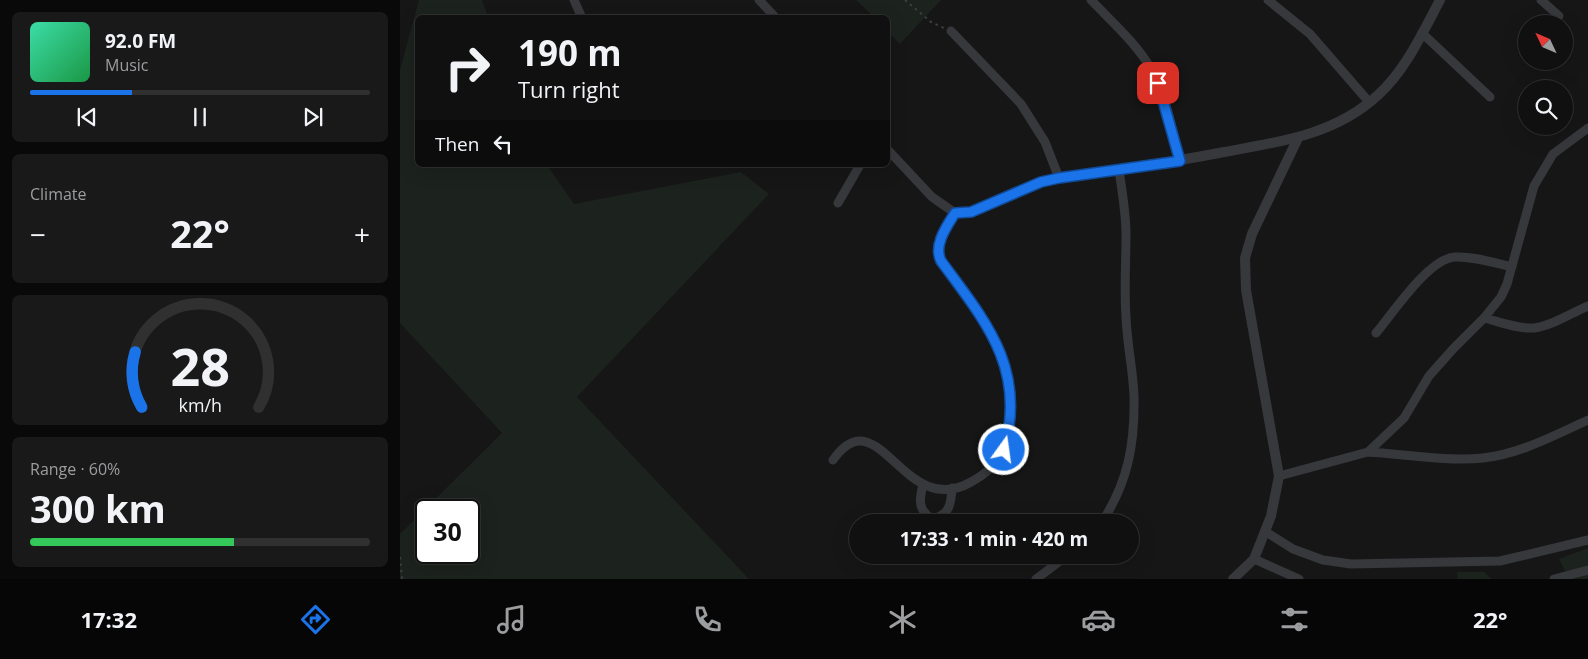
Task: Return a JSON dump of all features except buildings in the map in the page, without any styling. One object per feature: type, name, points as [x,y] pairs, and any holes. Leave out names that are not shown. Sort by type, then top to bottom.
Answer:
[{"type":"street","points":[[574,0],[581,15]]},
{"type":"street","points":[[759,0],[773,15]]},
{"type":"street","points":[[1091,0],[1134,45],[1152,70],[1162,96],[1180,161]]},
{"type":"street","points":[[1268,0],[1310,34],[1369,102]]},
{"type":"street","points":[[890,152],[940,204],[955,213],[971,212],[1041,182],[1059,178],[1180,161],[1298,138],[1319,132],[1337,122],[1369,102],[1392,80],[1422,33],[1440,0]]},
{"type":"street","points":[[1541,0],[1558,15]]},
{"type":"street","points":[[951,31],[1021,104],[1045,142],[1059,178]]},
{"type":"street","points":[[1422,33],[1490,97]]},
{"type":"street","points":[[1368,452],[1404,418],[1434,370],[1484,318],[1501,297],[1508,284],[1534,186],[1553,154],[1588,128]]},
{"type":"street","points":[[1234,579],[1254,559],[1266,532],[1279,476],[1244,272],[1245,258],[1252,234],[1298,138]]},
{"type":"street","points":[[838,203],[859,167]]},
{"type":"street","points":[[1107,514],[1120,492],[1128,470],[1134,396],[1126,316],[1126,232],[1119,170]]},
{"type":"street","points":[[833,460],[839,452],[852,442],[866,441],[879,447],[903,471],[923,485],[952,488],[966,485],[978,478],[998,458],[1007,438],[1012,405],[1002,357],[996,341],[981,316],[939,257],[940,244],[955,213]]},
{"type":"street","points":[[1376,333],[1426,273],[1444,259],[1466,257],[1512,267]]},
{"type":"street","points":[[1484,318],[1510,325],[1534,328],[1544,326],[1588,306]]},
{"type":"street","points":[[1279,476],[1368,452],[1465,459],[1483,458],[1525,448],[1588,420]]},
{"type":"street","points":[[923,485],[919,499],[920,507],[932,519],[945,514],[949,509],[952,488]]},
{"type":"street","points":[[1266,532],[1293,549],[1323,560],[1351,564],[1500,562],[1588,540]]},
{"type":"street","points":[[1254,559],[1299,579]]},
{"type":"street","points":[[1036,579],[1056,564]]},
{"type":"street","points":[[1554,579],[1588,570]]},
{"type":"path","points":[[905,0],[931,22],[951,31]]},
{"type":"path","points":[[400,557],[402,579]]},
{"type":"shaded area","points":[[419,0],[482,0],[487,15],[415,15],[415,167],[548,167],[574,204],[741,172],[769,194],[577,397],[749,579],[400,579],[400,534],[415,519],[415,564],[480,564],[480,499],[435,499],[502,433],[400,323],[400,70]]},
{"type":"shaded area","points":[[856,0],[941,0],[900,44],[890,34],[890,15],[872,15]]},
{"type":"shaded area","points":[[1588,548],[1588,579],[1569,579],[1559,559]]},
{"type":"shaded area","points":[[1457,572],[1484,572],[1492,579],[1458,579]]},
{"type":"route","points":[[1004,450],[1012,405],[1002,357],[996,341],[981,316],[939,257],[938,252],[944,231],[955,213],[971,212],[1041,182],[1180,161],[1158,83]]}]
